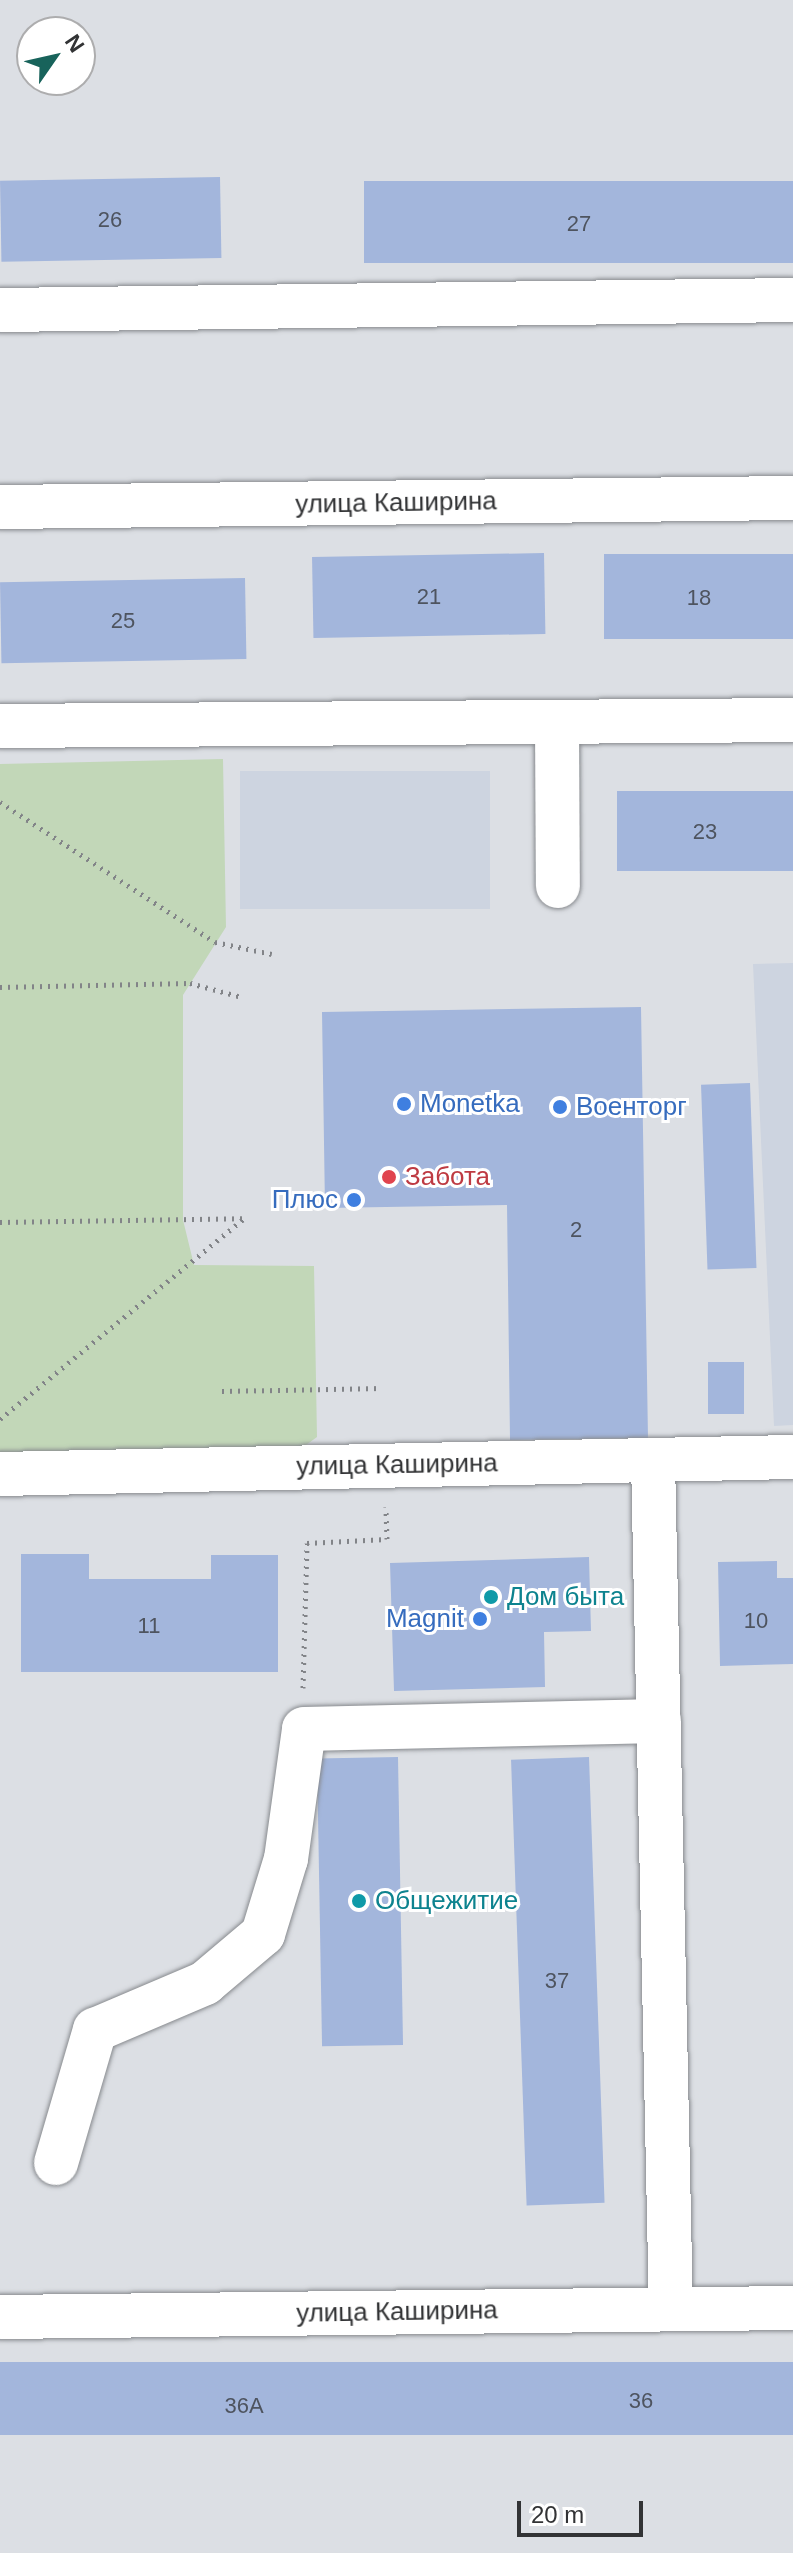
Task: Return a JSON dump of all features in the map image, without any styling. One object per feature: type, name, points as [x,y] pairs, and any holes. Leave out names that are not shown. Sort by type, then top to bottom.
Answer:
[{"type":"street","points":[[0,310],[793,300]]},
{"type":"street","name":"улица Каширина","points":[[0,507],[793,498]]},
{"type":"street","points":[[0,726],[793,720]]},
{"type":"street","points":[[557,722],[558,886]]},
{"type":"street","name":"улица Каширина","points":[[0,1474],[793,1457]]},
{"type":"street","points":[[653,1460],[671,2309]]},
{"type":"street","points":[[56,2163],[95,2030],[205,1983],[263,1934],[286,1859],[304,1729],[659,1721]]},
{"type":"street","name":"улица Каширина","points":[[0,2317],[793,2308]]},
{"type":"path","points":[[0,802],[215,942],[272,954]]},
{"type":"path","points":[[0,987],[190,983],[242,997]]},
{"type":"path","points":[[0,1222],[245,1218],[0,1419]]},
{"type":"path","points":[[222,1391],[382,1388]]},
{"type":"path","points":[[304,1729],[307,1543],[387,1539],[385,1466]]},
{"type":"shaded area","points":[[240,771],[490,771],[490,909],[240,909]]},
{"type":"shaded area","points":[[793,963],[793,1425],[774,1426],[753,964]]},
{"type":"green space","points":[[223,759],[226,927],[183,995],[183,1220],[194,1265],[314,1266],[317,1437],[291,1456],[0,1463],[0,764]]},
{"type":"building","points":[[220,177],[221,258],[1,262],[0,181]]},
{"type":"building","points":[[364,181],[793,181],[793,263],[364,263]]},
{"type":"building","points":[[544,553],[545,634],[313,638],[312,557]]},
{"type":"building","points":[[604,554],[793,554],[793,639],[604,639]]},
{"type":"building","points":[[245,578],[246,659],[1,663],[0,582]]},
{"type":"building","points":[[617,791],[793,791],[793,871],[617,871]]},
{"type":"building","points":[[641,1007],[648,1438],[510,1440],[507,1205],[325,1208],[322,1012]]},
{"type":"building","points":[[750,1083],[756,1268],[707,1270],[701,1085]]},
{"type":"building","points":[[708,1362],[744,1362],[744,1414],[708,1414]]},
{"type":"building","points":[[21,1554],[89,1554],[89,1579],[211,1579],[211,1555],[278,1555],[278,1672],[21,1672]]},
{"type":"building","name":"Дом быта","points":[[589,1557],[591,1631],[544,1632],[545,1687],[394,1691],[390,1563]]},
{"type":"building","points":[[777,1561],[777,1578],[793,1578],[793,1664],[720,1666],[718,1562]]},
{"type":"building","name":"Общежитие","points":[[398,1757],[403,2045],[322,2046],[317,1758]]},
{"type":"building","points":[[589,1757],[605,2203],[527,2205],[511,1760]]},
{"type":"building","points":[[0,2362],[793,2362],[793,2435],[0,2435]]},
{"type":"place","name":"Monetka","points":[[404,1104]]},
{"type":"place","name":"Военторг","points":[[560,1107]]},
{"type":"place","name":"Забота","points":[[389,1177]]},
{"type":"place","name":"Плюс","points":[[354,1200]]},
{"type":"place","name":"Дом быта","points":[[491,1597]]},
{"type":"place","name":"Magnit","points":[[480,1619]]},
{"type":"place","name":"Общежитие","points":[[359,1901]]}]
